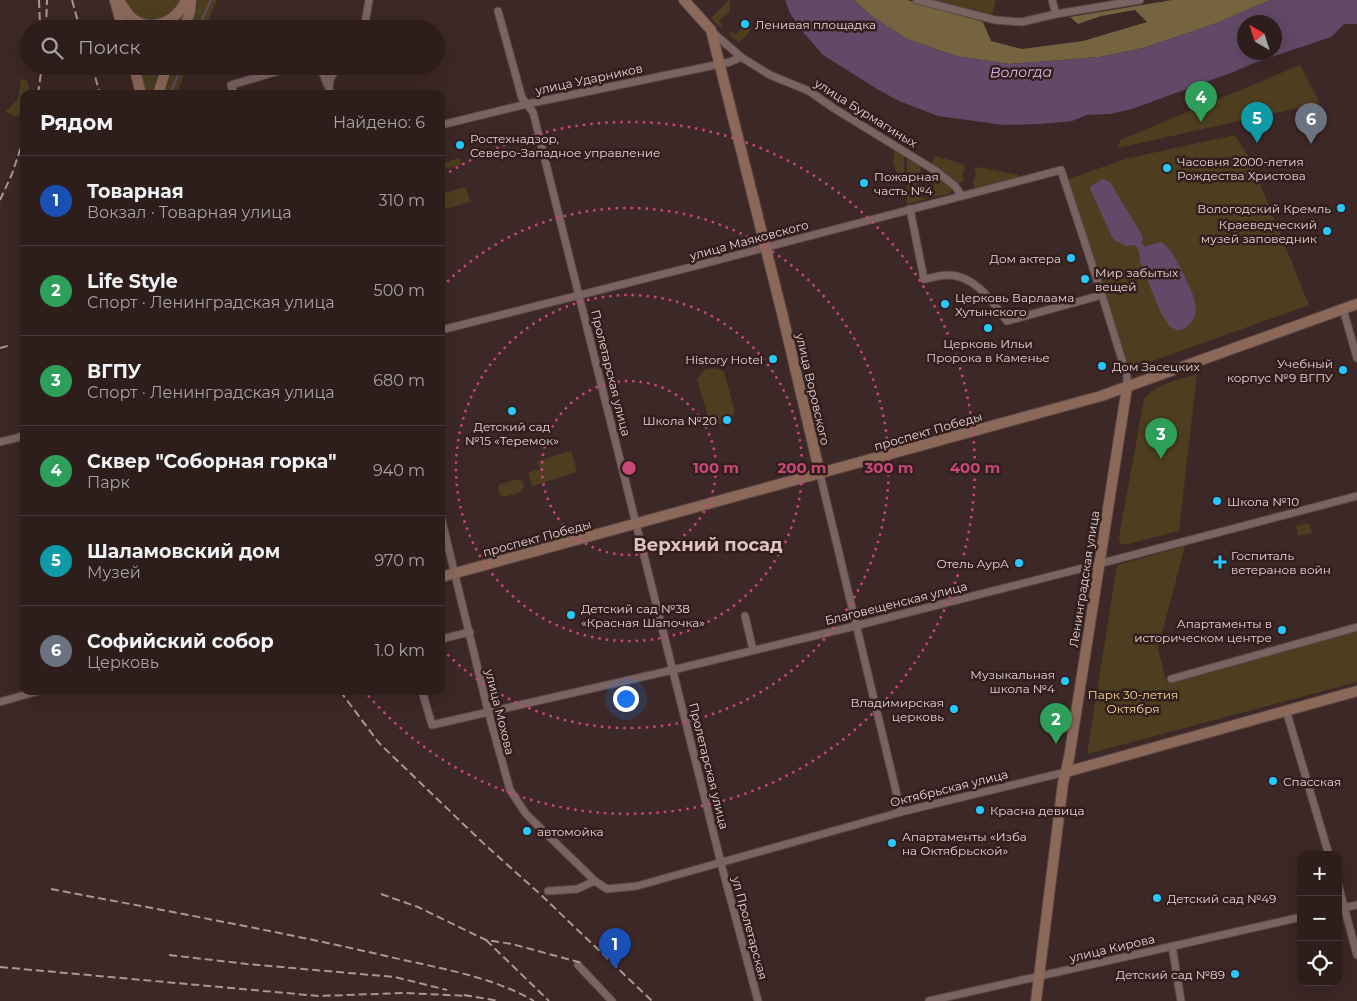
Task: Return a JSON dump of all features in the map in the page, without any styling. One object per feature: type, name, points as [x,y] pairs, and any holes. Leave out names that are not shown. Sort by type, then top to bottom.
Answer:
[{"type":"main road","points":[[117,0],[135,20]]},
{"type":"main road","points":[[117,0],[121,20]]},
{"type":"main road","points":[[170,20],[178,13],[186,0]]},
{"type":"main road","points":[[187,20],[192,0]]},
{"type":"main road","name":"улица Бурмагиных","points":[[684,0],[711,30]]},
{"type":"main road","name":"улица Воровского","points":[[711,30],[820,474]]},
{"type":"main road","points":[[136,75],[140,90]]},
{"type":"main road","points":[[159,90],[164,75]]},
{"type":"main road","name":"проспект Победы","points":[[445,576],[1101,396],[1357,304]]},
{"type":"main road","name":"Ленинградская улица","points":[[1036,1001],[1066,772],[1127,387]]},
{"type":"main road","name":"Октябрьская улица","points":[[1066,772],[1357,690]]},
{"type":"street","points":[[366,20],[369,0]]},
{"type":"street","points":[[917,0],[995,20],[1022,22],[1056,14],[1140,0]]},
{"type":"street","points":[[1052,0],[1056,14]]},
{"type":"street","name":"Пролетарская улица","points":[[498,11],[522,98],[533,112],[720,862]]},
{"type":"street","name":"улица Бурмагиных","points":[[711,30],[741,56],[770,75],[810,91],[835,110],[936,172],[955,186],[962,196]]},
{"type":"street","name":"улица Ударников","points":[[445,124],[527,104],[730,62],[741,56]]},
{"type":"street","points":[[233,90],[231,85],[265,75]]},
{"type":"street","points":[[323,75],[329,90]]},
{"type":"street","points":[[330,90],[332,75]]},
{"type":"street","name":"улица Маяковского","points":[[445,329],[766,248],[1061,170]]},
{"type":"street","name":"Ленинградская улица","points":[[1061,170],[1127,376],[1127,387]]},
{"type":"street","points":[[910,210],[924,279],[951,275],[976,285],[1007,321],[1102,295]]},
{"type":"street","points":[[1343,309],[1357,358]]},
{"type":"street","points":[[0,442],[20,437]]},
{"type":"street","name":"улица Воровского","points":[[820,474],[901,812]]},
{"type":"street","name":"Благовещенская улица","points":[[423,695],[432,725],[438,724],[857,625],[1357,496]]},
{"type":"street","name":"улица Мохова","points":[[445,532],[488,711],[510,790],[526,814],[595,881]]},
{"type":"street","points":[[744,616],[753,650]]},
{"type":"street","points":[[1171,679],[1357,627]]},
{"type":"street","points":[[445,639],[470,632]]},
{"type":"street","points":[[0,702],[25,695]]},
{"type":"street","points":[[1286,710],[1328,851]]},
{"type":"street","name":"Октябрьская улица","points":[[595,881],[607,889],[637,886],[901,812],[1066,772]]},
{"type":"street","name":"ул Пролетарская","points":[[720,862],[758,1001]]},
{"type":"street","points":[[548,891],[577,889],[595,881]]},
{"type":"street","points":[[1342,908],[1357,905]]},
{"type":"street","points":[[1342,911],[1357,955]]},
{"type":"street","name":"улица Кирова","points":[[929,1001],[947,999],[1297,918]]},
{"type":"street","points":[[1172,946],[1181,1001]]},
{"type":"street","points":[[578,965],[612,1001]]},
{"type":"green space","points":[[123,0],[182,0],[179,7],[162,20],[138,18]]},
{"type":"green space","points":[[197,0],[217,0],[208,20],[192,20],[197,8]]},
{"type":"green space","points":[[729,0],[730,12],[719,21],[722,25],[720,27],[711,18]]},
{"type":"green space","points":[[932,0],[996,0],[992,15]]},
{"type":"green space","points":[[121,7],[137,20],[125,20]]},
{"type":"green space","points":[[183,11],[180,20],[160,20]]},
{"type":"green space","points":[[743,25],[751,25],[750,31],[739,43],[729,34],[731,32],[735,35]]},
{"type":"green space","points":[[1300,65],[1320,103],[1118,148],[1120,140]]},
{"type":"green space","points":[[140,75],[157,75],[153,90],[144,90]]},
{"type":"green space","points":[[170,75],[184,75],[178,90],[166,90]]},
{"type":"green space","points":[[21,79],[27,80],[29,90],[20,90],[20,114],[16,117],[5,112],[18,99]]},
{"type":"green space","points":[[1235,135],[1250,159],[1309,305],[1130,369],[1068,179],[1129,158]]},
{"type":"green space","points":[[895,148],[904,154],[904,175],[897,175],[893,161]]},
{"type":"green space","points":[[907,155],[921,164],[920,173],[907,175]]},
{"type":"green space","points":[[935,156],[964,164],[964,180],[960,184],[931,165]]},
{"type":"green space","points":[[460,158],[462,165],[445,169],[445,162]]},
{"type":"green space","points":[[977,167],[1019,175],[1018,178],[975,189],[973,181],[976,173],[974,170]]},
{"type":"green space","points":[[937,174],[952,187],[952,190],[948,194],[930,198],[934,195],[934,187],[928,181],[925,181],[923,177]]},
{"type":"green space","points":[[921,177],[922,181],[917,187],[919,196],[927,199],[907,204],[907,181]]},
{"type":"green space","points":[[466,187],[470,202],[445,209],[445,193]]},
{"type":"green space","points":[[716,368],[724,372],[735,411],[731,419],[720,424],[709,419],[697,380],[704,370]]},
{"type":"green space","points":[[1197,374],[1179,531],[1124,545],[1120,543],[1119,537],[1144,399],[1155,389],[1175,380]]},
{"type":"green space","points":[[571,451],[577,472],[532,486],[528,473],[540,469],[537,461]]},
{"type":"green space","points":[[518,479],[522,481],[524,486],[521,492],[504,497],[499,494],[498,488],[500,484]]},
{"type":"green space","points":[[1309,523],[1312,533],[1298,536],[1296,526]]},
{"type":"green space","name":"Парк 30-летия Октября","points":[[1185,546],[1158,648],[1167,684],[1357,631],[1357,682],[1087,754],[1117,565]]},
{"type":"shaded area","points":[[854,0],[907,0],[983,22],[991,41],[1022,49],[1083,41],[1147,22],[1135,10],[1101,16],[1078,24],[1070,17],[1172,0],[1270,0],[1217,23],[1143,48],[1100,57],[1009,64],[956,56],[907,39],[870,15]]},
{"type":"water","name":"Вологда","points":[[785,0],[854,0],[870,15],[907,39],[956,56],[1009,64],[1100,57],[1143,48],[1217,23],[1270,0],[1357,0],[1357,24],[1344,24],[1331,37],[1282,54],[1282,15],[1237,15],[1237,60],[1263,60],[1132,109],[1110,114],[1087,115],[1072,121],[1040,124],[1004,125],[938,116],[899,101],[823,55],[801,30],[790,13]]},
{"type":"water","points":[[1102,179],[1110,182],[1142,235],[1143,240],[1141,242],[1145,247],[1161,242],[1174,257],[1184,275],[1196,307],[1193,321],[1187,327],[1178,331],[1169,326],[1161,313],[1140,262],[1139,251],[1135,245],[1126,246],[1113,239],[1090,189],[1091,186]]},
{"type":"waterway","points":[[202,20],[211,0]]},
{"type":"waterway","points":[[172,90],[178,75]]},
{"type":"railway","points":[[39,0],[40,20]]},
{"type":"railway","points":[[46,20],[47,0]]},
{"type":"railway","points":[[72,0],[78,20]]},
{"type":"railway","points":[[39,90],[41,75]]},
{"type":"railway","points":[[95,75],[99,90]]},
{"type":"railway","points":[[0,200],[20,150]]},
{"type":"railway","points":[[0,348],[11,345]]},
{"type":"railway","points":[[343,695],[379,743],[652,1001]]},
{"type":"railway","points":[[51,889],[258,929],[440,968],[499,985],[534,1001]]},
{"type":"railway","points":[[381,894],[418,907],[486,940],[512,944],[582,963]]},
{"type":"railway","points":[[486,940],[549,1001]]},
{"type":"railway","points":[[169,955],[395,977],[447,990]]},
{"type":"railway","points":[[0,967],[319,996],[404,993],[469,996]]},
{"type":"railway","points":[[464,995],[499,1001]]},
{"type":"place","name":"Ленивая площадка","points":[[745,24]]},
{"type":"place","name":"Сквер \"Соборная горка\"","points":[[1201,122]]},
{"type":"place","name":"Шаламовский дом","points":[[1257,143]]},
{"type":"place","name":"Софийский собор","points":[[1311,144]]},
{"type":"place","name":"Ростехнадзор, Северо-Западное управление","points":[[460,145]]},
{"type":"place","name":"Часовня 2000-летия Рождества Христова","points":[[1167,168]]},
{"type":"place","name":"Пожарная часть №4","points":[[864,183]]},
{"type":"place","name":"Вологодский Кремль","points":[[1341,208]]},
{"type":"place","name":"Краеведческий музей заповедник","points":[[1327,231]]},
{"type":"place","name":"Дом актера","points":[[1071,258]]},
{"type":"place","name":"Мир забытых вещей","points":[[1085,279]]},
{"type":"place","name":"Церковь Варлаама Хутынского","points":[[945,304]]},
{"type":"place","name":"Церковь Ильи Пророка в Каменье","points":[[988,328]]},
{"type":"place","name":"History Hotel","points":[[773,359]]},
{"type":"place","name":"Дом Засецких","points":[[1102,366]]},
{"type":"place","name":"Учебный корпус №9 ВГПУ","points":[[1343,370]]},
{"type":"place","name":"Детский сад №15 «Теремок»","points":[[512,411]]},
{"type":"place","name":"Школа №20","points":[[727,420]]},
{"type":"place","name":"ВГПУ","points":[[1161,459]]},
{"type":"place","name":"Школа №10","points":[[1217,501]]},
{"type":"place","name":"Госпиталь ветеранов войн","points":[[1220,562]]},
{"type":"place","name":"Отель АурА","points":[[1019,563]]},
{"type":"place","name":"Детский сад №38 «Красная Шапочка»","points":[[571,615]]},
{"type":"place","name":"Апартаменты в историческом центре","points":[[1282,630]]},
{"type":"place","name":"Музыкальная школа №4","points":[[1065,681]]},
{"type":"place","name":"Владимирская церковь","points":[[954,709]]},
{"type":"place","name":"Life Style","points":[[1056,744]]},
{"type":"place","name":"Спасская","points":[[1273,781]]},
{"type":"place","name":"Красна девица","points":[[980,810]]},
{"type":"place","name":"автомойка","points":[[527,831]]},
{"type":"place","name":"Апартаменты «Изба на Октябрьской»","points":[[892,843]]},
{"type":"place","name":"Детский сад №49","points":[[1157,898]]},
{"type":"place","name":"Товарная","points":[[615,969]]},
{"type":"place","name":"Детский сад №89","points":[[1235,974]]},
{"type":"district","name":"Верхний посад","points":[[708,545]]}]
